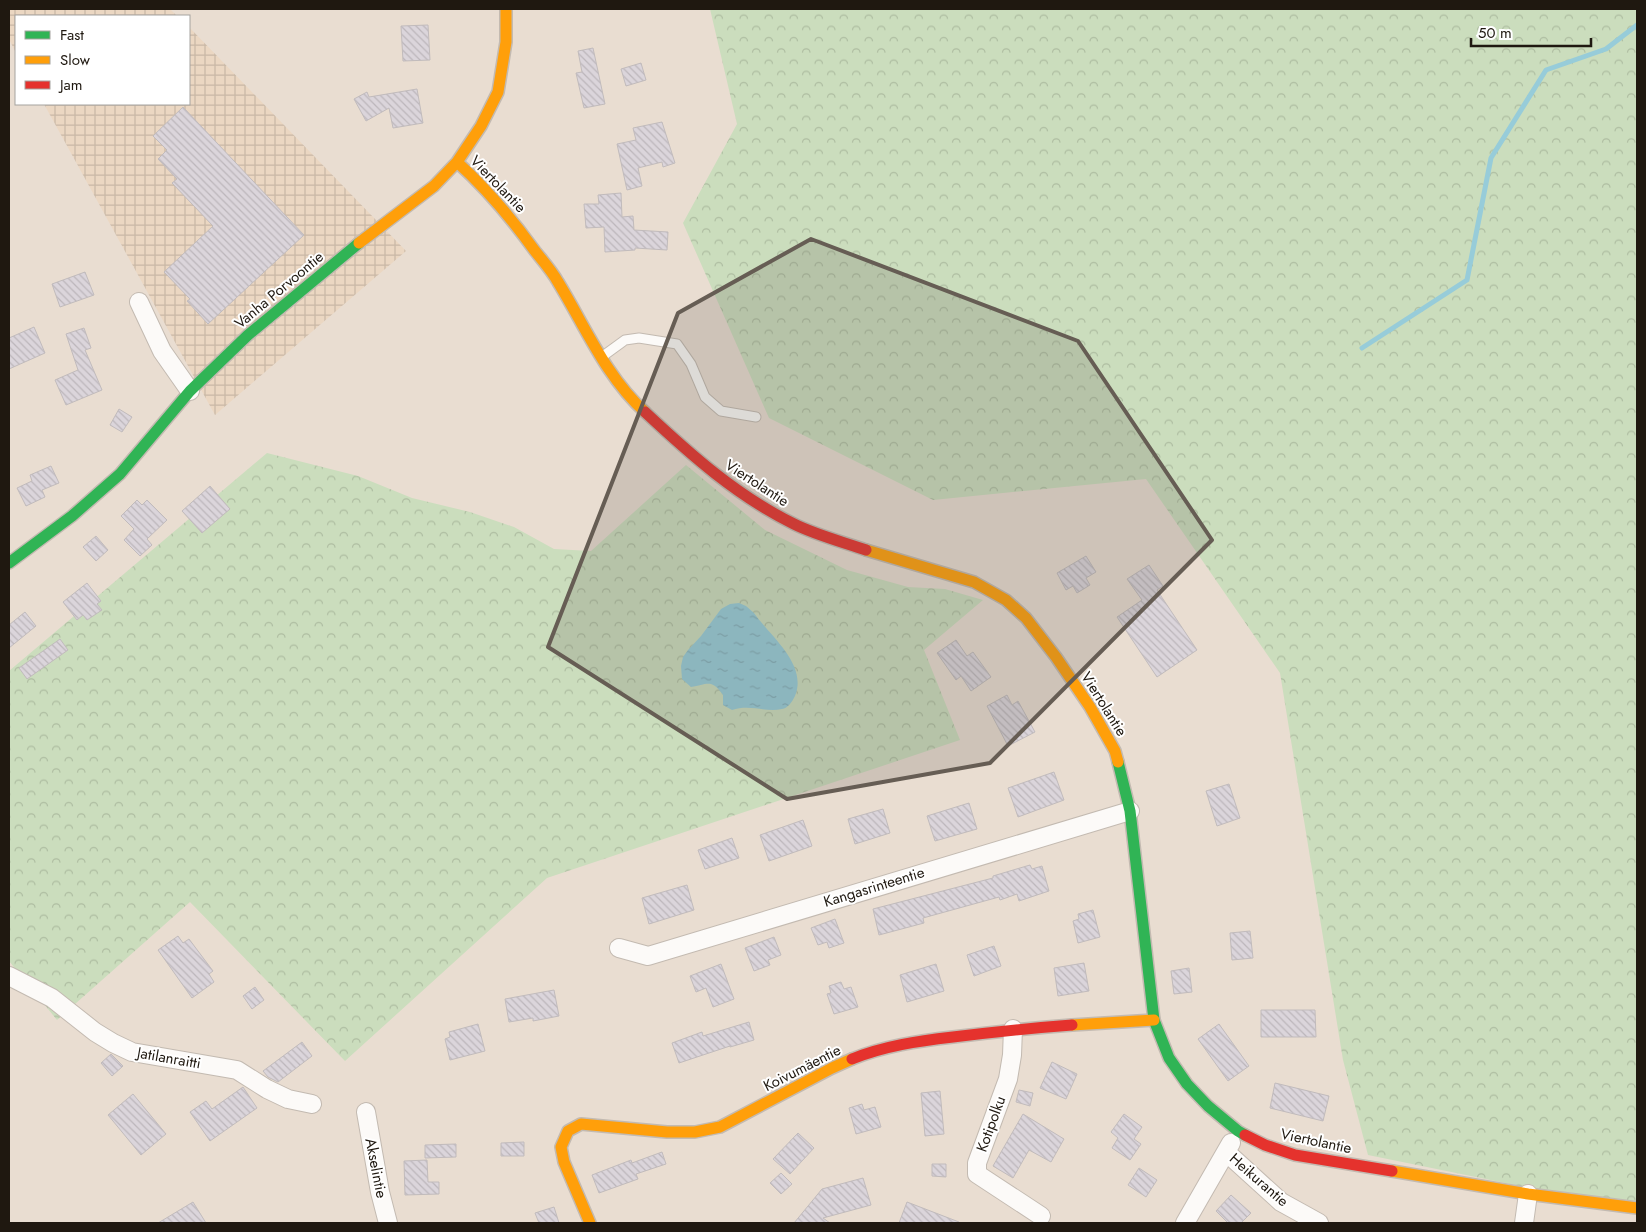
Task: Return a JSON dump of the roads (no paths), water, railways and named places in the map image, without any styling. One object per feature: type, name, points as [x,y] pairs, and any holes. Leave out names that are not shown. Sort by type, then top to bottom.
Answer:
[{"type":"street","name":"Vanha Porvoontie","points":[[9,563],[72,516],[120,474],[190,391],[248,335],[343,255],[434,186],[457,162],[481,126],[498,92],[506,42],[506,9]]},
{"type":"street","name":"Viertolantie","points":[[457,162],[477,180],[517,226],[558,280],[601,358],[638,405],[692,456],[741,494],[794,525],[881,556],[974,582],[1006,600],[1026,618],[1056,657],[1090,707],[1116,751],[1130,811],[1154,1020],[1169,1058],[1187,1084],[1208,1106],[1238,1130],[1265,1145],[1294,1155],[1528,1194],[1637,1208]]},
{"type":"street","points":[[139,302],[162,351],[190,391]]},
{"type":"street","name":"Kangasrinteentie","points":[[619,948],[648,956],[1130,811]]},
{"type":"street","name":"Jatilanraitti","points":[[9,976],[52,998],[95,1032],[132,1052],[237,1070],[267,1089],[288,1099],[312,1104]]},
{"type":"street","name":"Koivumäentie","points":[[590,1223],[564,1162],[561,1146],[568,1131],[581,1124],[667,1132],[695,1132],[720,1127],[832,1068],[867,1053],[914,1041],[1012,1029],[1154,1020]]},
{"type":"street","name":"Kotipolku","points":[[1012,1029],[1012,1055],[1008,1079],[977,1163],[977,1174],[1041,1216]]},
{"type":"street","name":"Akselintie","points":[[366,1112],[380,1192],[388,1223]]},
{"type":"street","points":[[1185,1223],[1238,1130]]},
{"type":"street","name":"Heikurantie","points":[[1226,1152],[1281,1202],[1319,1223]]},
{"type":"street","points":[[1524,1223],[1528,1194]]},
{"type":"lane","points":[[601,358],[625,340],[639,338],[677,344],[691,364],[705,397],[721,411],[756,417]]},
{"type":"water","points":[[739,603],[754,613],[792,662],[798,684],[794,698],[784,708],[770,710],[739,708],[732,710],[723,705],[723,695],[712,684],[691,687],[682,679],[681,666],[683,657],[688,650],[721,609],[730,604]]},
{"type":"waterway","points":[[1362,348],[1467,280],[1491,158],[1546,70],[1606,49],[1637,25]]}]
